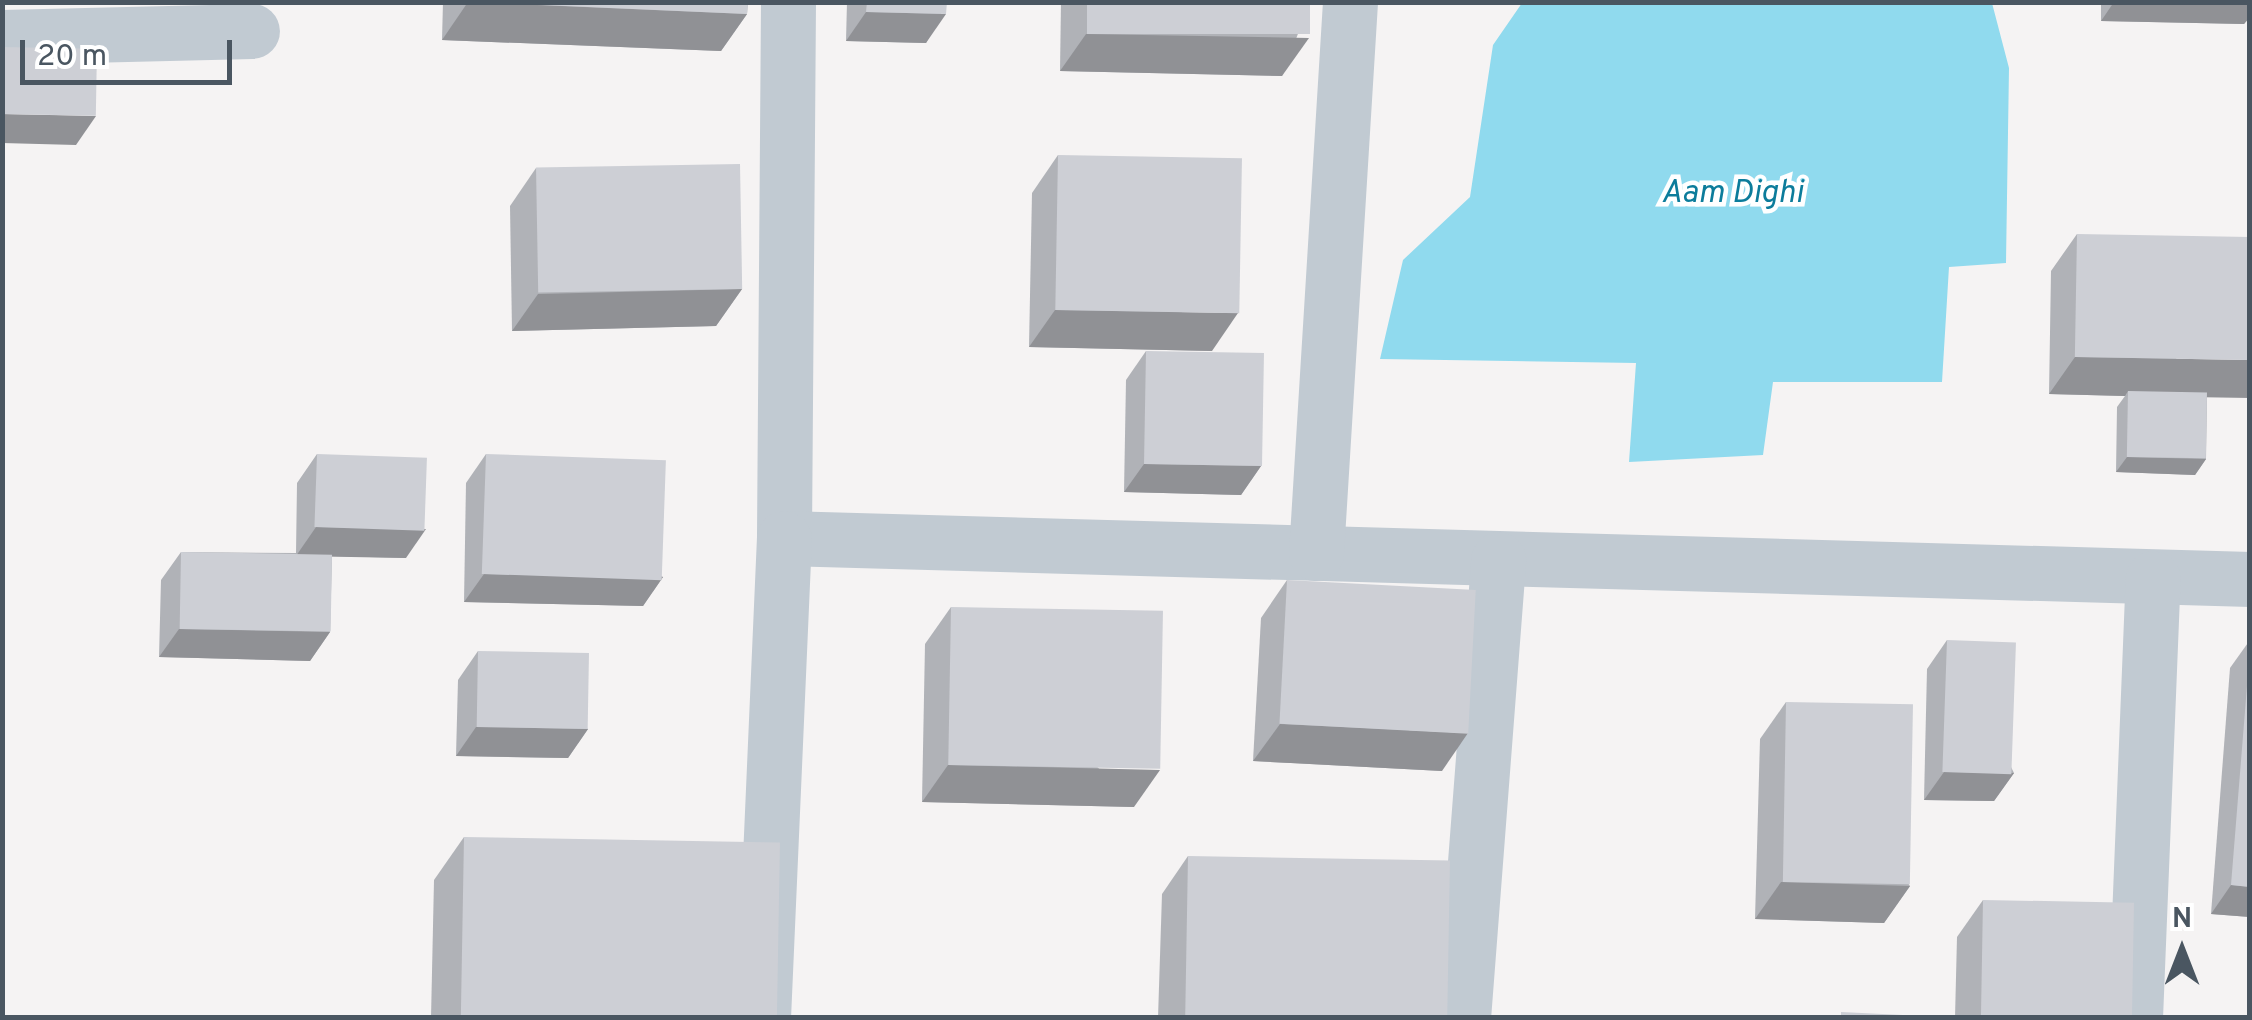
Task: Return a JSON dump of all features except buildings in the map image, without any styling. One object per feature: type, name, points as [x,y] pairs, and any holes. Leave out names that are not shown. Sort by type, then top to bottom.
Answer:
[{"type":"street","points":[[763,1018],[784,538],[788,2]]},
{"type":"street","points":[[1316,553],[1350,2]]},
{"type":"street","points":[[2,37],[252,31]]},
{"type":"street","points":[[784,538],[2250,578]]},
{"type":"street","points":[[1462,1018],[1498,559]]},
{"type":"street","points":[[2136,1018],[2152,578]]},
{"type":"water","name":"Aam Dighi","points":[[1522,3],[1992,3],[2009,68],[2006,263],[1949,267],[1942,382],[1773,382],[1763,455],[1629,462],[1636,363],[1380,359],[1403,260],[1470,197],[1493,45]]}]
